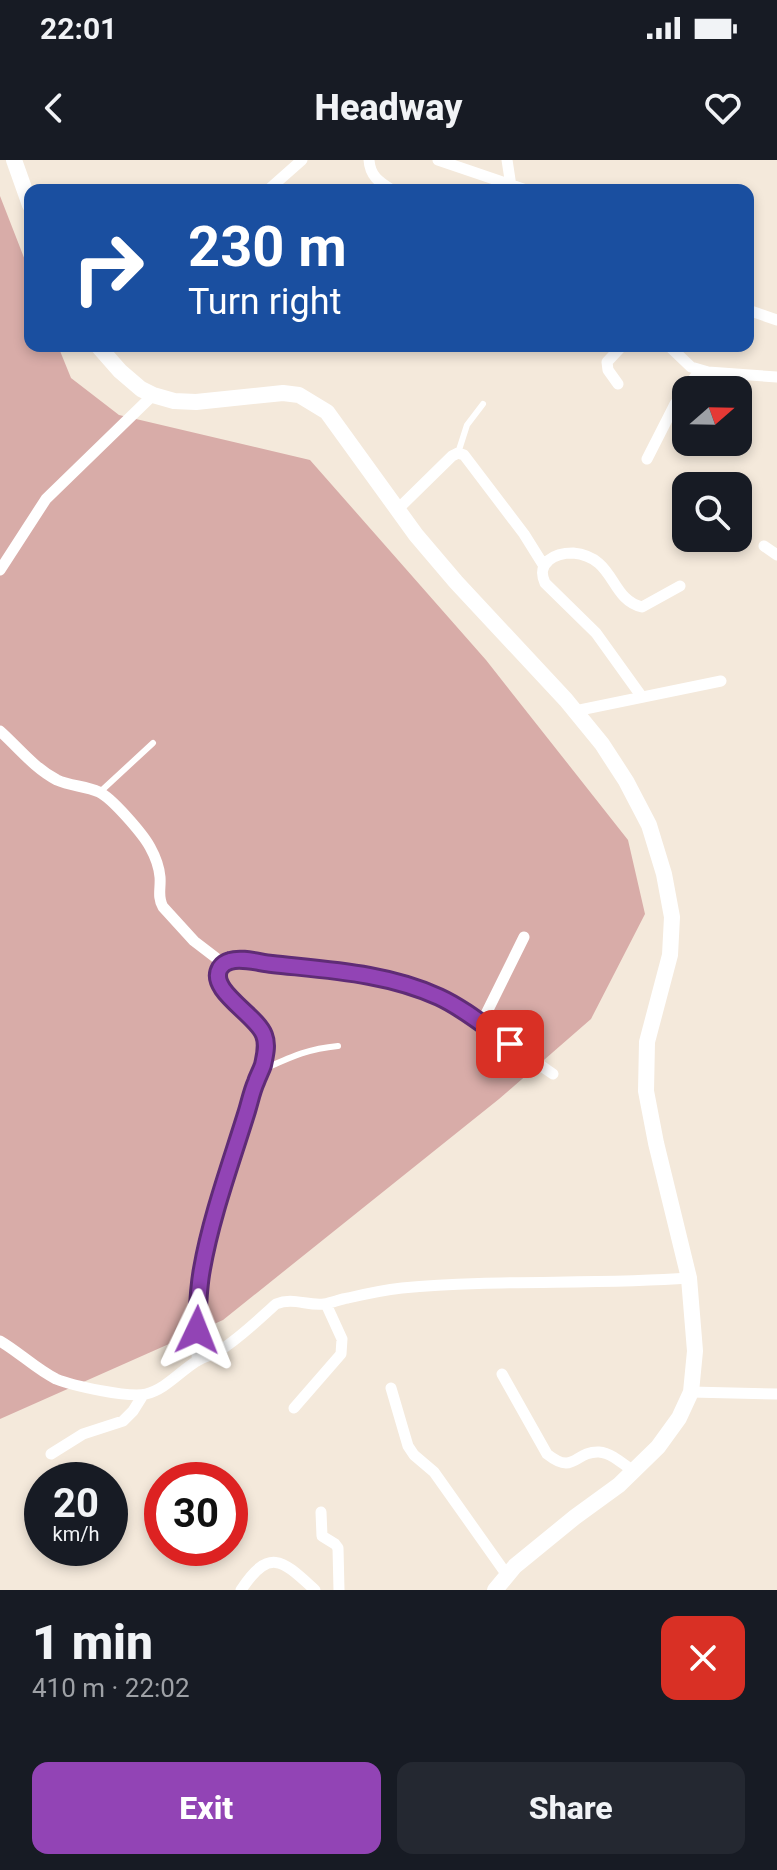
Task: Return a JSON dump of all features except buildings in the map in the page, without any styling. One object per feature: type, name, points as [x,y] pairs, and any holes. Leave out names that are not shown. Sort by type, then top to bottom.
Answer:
[{"type":"main road","points":[[14,160],[24,188]]},
{"type":"main road","points":[[103,352],[141,389],[174,401],[232,400],[283,393],[299,395],[327,412],[397,510],[456,582],[602,744],[649,825],[664,874],[672,917],[670,955],[647,1042],[646,1091],[689,1278],[695,1351],[691,1392],[679,1418],[658,1447],[619,1485],[537,1547],[495,1590]]},
{"type":"street","points":[[275,184],[302,160]]},
{"type":"street","points":[[369,160],[372,174],[382,184]]},
{"type":"street","points":[[438,160],[505,184]]},
{"type":"street","points":[[507,160],[511,184]]},
{"type":"street","points":[[754,312],[777,320]]},
{"type":"street","points":[[615,352],[607,362],[608,370],[618,384]]},
{"type":"street","points":[[675,352],[691,367],[708,372],[777,377]]},
{"type":"street","points":[[647,459],[675,404],[700,370]]},
{"type":"street","points":[[0,570],[46,499],[153,395]]},
{"type":"street","points":[[397,510],[452,456],[458,453],[464,455],[544,566]]},
{"type":"street","points":[[764,546],[777,555]]},
{"type":"street","points":[[642,697],[596,633],[545,583],[542,575],[544,566],[559,555],[589,556],[607,571],[625,598],[642,607],[680,586]]},
{"type":"street","points":[[575,711],[721,681]]},
{"type":"street","points":[[0,731],[37,768],[67,784],[100,792],[114,805],[151,848],[157,863],[163,907],[194,941],[224,964]]},
{"type":"street","points":[[481,1024],[524,937]]},
{"type":"street","points":[[197,1361],[202,1268],[267,1045],[263,1031],[220,986],[218,976],[224,964],[236,960],[376,978],[413,986],[441,998],[553,1074]]},
{"type":"street","points":[[0,1341],[59,1380],[94,1389],[143,1395],[219,1351],[276,1304],[294,1300],[326,1304],[399,1288],[689,1278]]},
{"type":"street","points":[[294,1408],[341,1354],[342,1339],[326,1304]]},
{"type":"street","points":[[502,1374],[547,1454],[557,1462],[567,1464],[601,1452],[633,1471]]},
{"type":"street","points":[[391,1388],[408,1446],[434,1472],[507,1575]]},
{"type":"street","points":[[691,1392],[777,1394]]},
{"type":"street","points":[[51,1454],[83,1434],[123,1421],[143,1395]]},
{"type":"street","points":[[321,1512],[322,1536],[335,1544],[340,1553],[339,1590]]},
{"type":"street","points":[[241,1590],[255,1572],[273,1561],[283,1563],[315,1590]]},
{"type":"lane","points":[[458,453],[467,425],[483,404]]},
{"type":"lane","points":[[100,792],[153,743]]},
{"type":"lane","points":[[262,1070],[310,1049],[338,1046]]},
{"type":"shaded area","points":[[0,196],[24,258],[24,352],[60,352],[71,378],[119,415],[310,460],[486,660],[628,840],[645,914],[591,1019],[499,1099],[223,1320],[0,1419]]},
{"type":"route","points":[[197,1330],[202,1268],[210,1234],[262,1070],[267,1045],[263,1031],[220,986],[218,976],[224,964],[236,960],[282,965],[413,986],[441,998],[510,1044]]}]
